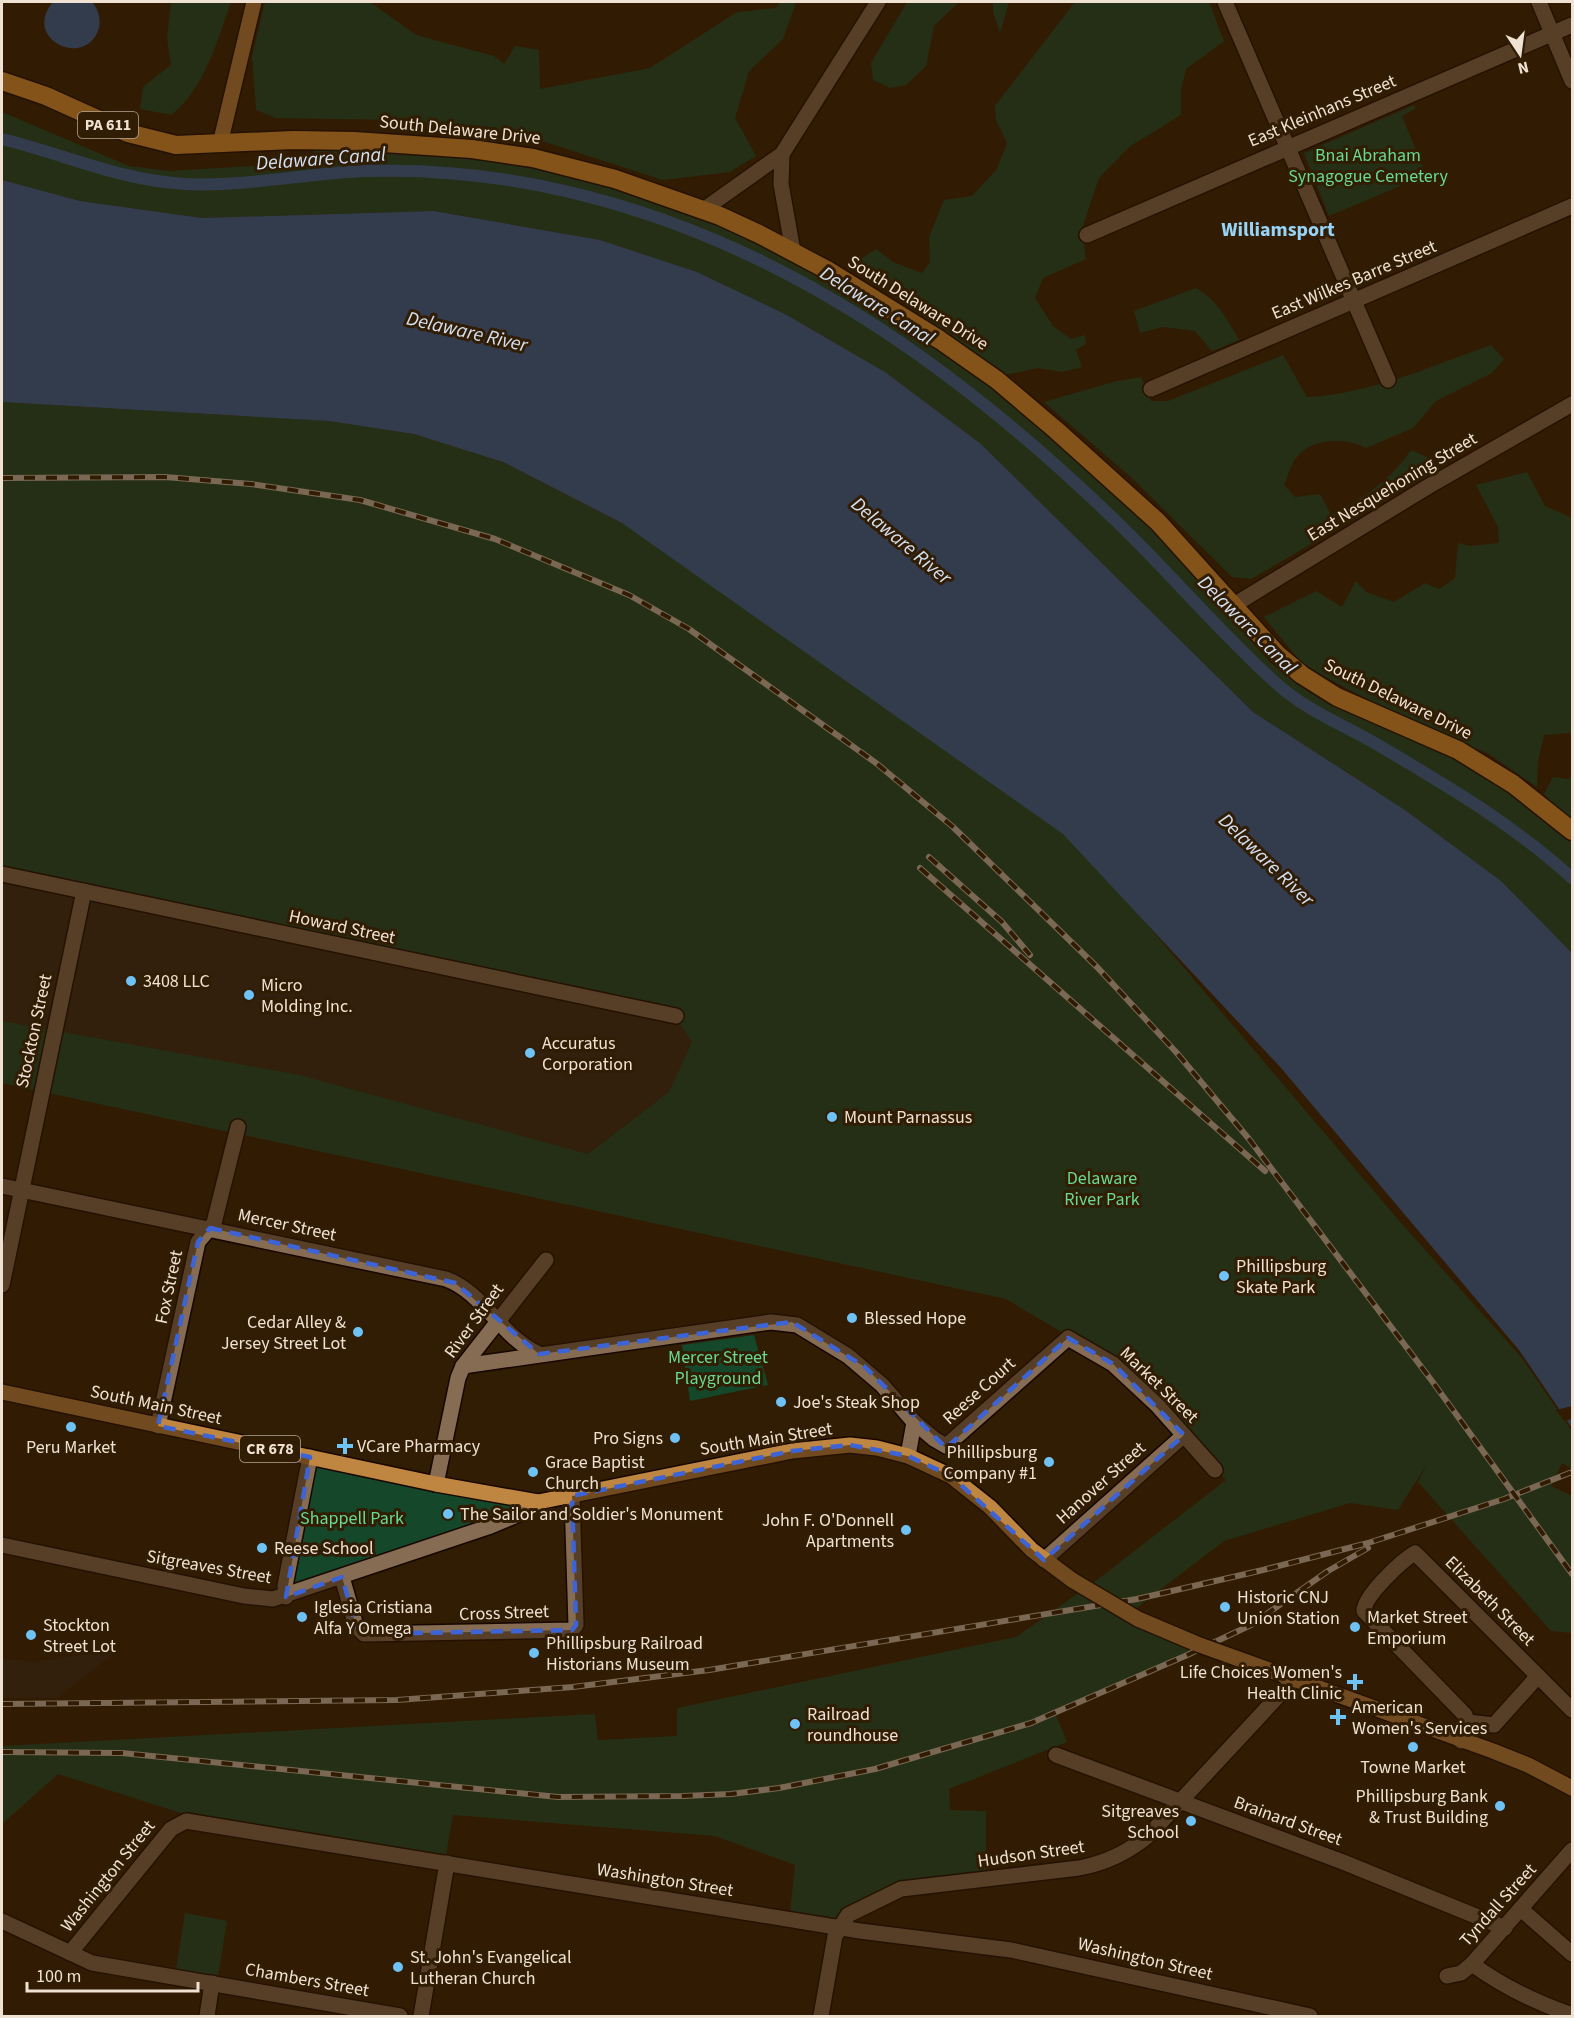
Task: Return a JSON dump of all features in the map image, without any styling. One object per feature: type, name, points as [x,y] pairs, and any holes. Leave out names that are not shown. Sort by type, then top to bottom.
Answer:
[{"type":"highway","name":"South Delaware Drive","points":[[2,81],[46,96],[144,138],[176,145],[322,140],[489,151],[579,169],[744,226],[793,251],[940,340],[997,380],[1158,522],[1278,655],[1309,680],[1346,701],[1458,750],[1513,784],[1572,831]]},
{"type":"main road","points":[[220,144],[254,2]]},
{"type":"main road","name":"South Main Street","points":[[2,1392],[436,1484],[538,1502],[802,1449],[850,1445],[908,1456],[951,1476],[967,1487],[1044,1560],[1072,1580],[1138,1619],[1197,1644],[1528,1765],[1572,1788]]},
{"type":"street","points":[[703,210],[782,154],[878,2]]},
{"type":"street","points":[[1225,2],[1388,380]]},
{"type":"street","points":[[1539,2],[1572,81]]},
{"type":"street","name":"East Kleinhans Street","points":[[1087,234],[1572,25]]},
{"type":"street","points":[[782,154],[781,184],[793,251]]},
{"type":"street","name":"East Wilkes Barre Street","points":[[1151,388],[1572,206]]},
{"type":"street","name":"East Nesquehoning Street","points":[[1234,605],[1429,486],[1572,404]]},
{"type":"street","name":"Howard Street","points":[[2,874],[676,1016]]},
{"type":"street","name":"Stockton Street","points":[[2,1285],[19,1190],[84,891]]},
{"type":"street","name":"Fox Street","points":[[158,1426],[198,1242],[210,1228],[238,1127]]},
{"type":"street","name":"Mercer Street","points":[[2,1186],[446,1279],[463,1288],[521,1342],[539,1354]]},
{"type":"street","name":"River Street","points":[[436,1484],[458,1378],[463,1366],[546,1260]]},
{"type":"street","points":[[463,1366],[771,1322],[792,1323],[864,1367],[914,1422],[908,1456]]},
{"type":"street","name":"Reese Court","points":[[914,1422],[942,1446],[950,1444],[1068,1338]]},
{"type":"street","name":"Market Street","points":[[1068,1338],[1113,1364],[1184,1435],[1215,1470]]},
{"type":"street","name":"Hanover Street","points":[[1044,1560],[1184,1435]]},
{"type":"street","points":[[286,1597],[285,1586],[310,1457]]},
{"type":"street","name":"Cross Street","points":[[342,1577],[356,1626],[364,1634],[572,1630],[576,1625],[572,1496]]},
{"type":"street","name":"Sitgreaves Street","points":[[2,1545],[244,1596],[273,1599],[286,1597],[488,1527],[517,1515],[538,1502]]},
{"type":"street","name":"Elizabeth Street","points":[[1467,1722],[1459,1708],[1367,1617],[1364,1611],[1366,1601],[1404,1560],[1415,1553],[1572,1710]]},
{"type":"street","points":[[1461,1741],[1467,1722],[1494,1725],[1538,1676]]},
{"type":"street","name":"Hudson Street","points":[[837,1928],[848,1915],[901,1889],[1079,1868],[1102,1862],[1137,1845],[1294,1679]]},
{"type":"street","name":"Brainard Street","points":[[1056,1755],[1375,1874],[1505,1928]]},
{"type":"street","name":"Washington Street","points":[[70,1953],[120,1889],[178,1823],[195,1822],[837,1928],[1011,1950],[1310,2016]]},
{"type":"street","name":"Tyndall Street","points":[[1447,1976],[1461,1973],[1472,1964],[1572,1850]]},
{"type":"street","points":[[421,2016],[447,1863]]},
{"type":"street","points":[[1521,1909],[1572,1954]]},
{"type":"street","name":"Chambers Street","points":[[2,1921],[92,1963],[400,2016]]},
{"type":"street","points":[[821,2016],[837,1928]]},
{"type":"street","points":[[1472,1964],[1506,1986],[1550,2008],[1572,2015]]},
{"type":"street","points":[[207,2016],[212,1983]]},
{"type":"highlighted area","points":[[210,1228],[455,1283],[539,1354],[792,1322],[865,1367],[946,1448],[1068,1338],[1113,1364],[1184,1435],[1044,1560],[951,1476],[908,1456],[850,1445],[792,1451],[572,1496],[576,1625],[572,1630],[364,1634],[356,1626],[342,1577],[286,1597],[310,1457],[158,1426],[198,1242]]},
{"type":"shaded area","points":[[2,872],[669,1009],[692,1042],[669,1092],[588,1154],[300,1075],[2,1021]]},
{"type":"shaded area","points":[[118,1650],[57,1698],[2,1698],[2,1658],[33,1662]]},
{"type":"green space","points":[[171,2],[231,2],[201,78],[183,104],[171,115],[140,109],[143,87],[171,65],[167,38]]},
{"type":"green space","points":[[265,2],[370,2],[416,35],[494,56],[504,64],[515,46],[539,50],[540,89],[650,68],[737,12],[776,8],[780,2],[796,2],[783,39],[749,71],[735,118],[756,156],[730,172],[663,180],[539,140],[396,120],[276,118],[256,110],[252,56]]},
{"type":"green space","points":[[907,2],[959,2],[934,26],[926,66],[906,85],[890,88],[873,80],[871,63]]},
{"type":"green space","points":[[993,2],[1009,2],[1000,33],[993,12]]},
{"type":"green space","points":[[1075,2],[1209,2],[1224,41],[1186,69],[1181,90],[1181,115],[1129,147],[1099,178],[1082,228],[1086,259],[1043,278],[1035,298],[1053,326],[1071,339],[1085,335],[1086,344],[1076,350],[1082,367],[1062,372],[1038,368],[1005,375],[880,286],[867,274],[861,259],[876,249],[893,262],[922,273],[930,262],[929,237],[944,200],[972,196],[997,169],[1007,143],[996,120],[995,106]]},
{"type":"green space","name":"Bnai Abraham Synagogue Cemetery","points":[[1414,105],[1416,108],[1402,116],[1426,175],[1329,216],[1304,153]]},
{"type":"green space","points":[[2,112],[129,166],[169,171],[317,162],[313,149],[497,160],[566,173],[726,226],[794,258],[932,343],[1000,392],[1054,438],[1149,526],[1296,682],[1331,702],[1459,760],[1510,792],[1572,842],[1572,953],[1501,881],[1405,810],[1253,712],[981,444],[885,372],[785,314],[697,272],[600,240],[435,211],[202,218],[80,201],[2,180]]},
{"type":"green space","points":[[1196,288],[1215,304],[1239,340],[1212,351],[1195,331],[1163,327],[1140,333],[1134,311]]},
{"type":"green space","points":[[1491,345],[1504,359],[1492,373],[1436,401],[1413,428],[1366,448],[1348,442],[1329,441],[1303,451],[1294,461],[1284,485],[1295,497],[1320,494],[1331,515],[1385,480],[1411,450],[1427,457],[1436,467],[1434,472],[1251,579],[1232,577],[1133,479],[1044,402],[1117,381],[1141,377],[1151,401],[1168,401],[1283,355],[1307,397],[1331,395],[1378,385]]},
{"type":"green space","name":"Delaware River Park","points":[[2,402],[330,421],[414,434],[503,462],[622,523],[730,597],[1032,789],[1401,1223],[1521,1357],[1572,1431],[1572,1469],[1562,1463],[1551,1486],[1572,1496],[1572,1633],[1551,1631],[1418,1482],[1427,1464],[1398,1510],[1350,1503],[1224,1541],[1130,1613],[1200,1649],[1055,1713],[1067,1742],[949,1789],[950,1810],[986,1811],[986,1880],[903,1889],[838,1930],[789,1923],[795,1865],[715,1836],[453,1815],[445,1861],[200,1819],[58,1774],[2,1824],[2,1746],[595,1714],[598,1740],[677,1736],[677,1708],[1016,1637],[1097,1580],[1226,1480],[1107,1359],[1006,1299],[2,1083],[2,1021],[300,1075],[588,1154],[669,1092],[692,1042],[669,1009],[2,872]]},
{"type":"green space","points":[[1527,472],[1545,506],[1572,518],[1572,738],[1570,733],[1544,735],[1538,761],[1537,787],[1489,754],[1406,719],[1304,666],[1264,617],[1316,591],[1342,607],[1356,581],[1366,592],[1394,602],[1425,583],[1439,589],[1455,578],[1458,543],[1470,546],[1499,543],[1498,527],[1476,485]]},
{"type":"green space","points":[[1572,776],[1572,822],[1544,794],[1553,777],[1569,779]]},
{"type":"green space","name":"Mercer Street Playground","points":[[754,1335],[768,1385],[690,1401],[682,1345]]},
{"type":"green space","name":"Shappell Park","points":[[310,1457],[538,1502],[286,1597]]},
{"type":"green space","points":[[185,1913],[227,1921],[218,1976],[176,1970]]},
{"type":"water","points":[[53,2],[92,2],[100,21],[92,40],[82,47],[70,48],[59,45],[50,38],[45,28],[45,15]]},
{"type":"water","name":"Delaware River","points":[[2,180],[80,201],[202,218],[434,211],[600,240],[697,272],[785,314],[885,372],[981,444],[1253,712],[1405,810],[1501,881],[1572,953],[1572,1428],[1519,1350],[1282,1069],[1063,834],[622,523],[503,462],[414,434],[329,421],[2,402]]},
{"type":"pier","points":[[1572,1406],[1572,1419],[1564,1421],[1556,1410]]},
{"type":"waterway","name":"Delaware Canal","points":[[2,139],[139,178],[186,184],[231,184],[367,171],[442,172],[516,181],[565,191],[645,213],[721,242],[794,278],[864,318],[931,364],[996,414],[1058,467],[1118,523],[1236,645],[1289,694],[1479,807],[1527,840],[1572,878]]},
{"type":"railway","points":[[2,478],[165,477],[251,484],[360,500],[495,539],[629,595],[689,629],[876,763],[953,827],[1097,967],[1176,1052],[1249,1139],[1432,1381],[1572,1574]]},
{"type":"railway","points":[[929,857],[1002,922],[1030,955]]},
{"type":"railway","points":[[920,868],[1265,1171]]},
{"type":"railway","points":[[2,1704],[397,1700],[573,1687],[709,1670],[1137,1599],[1368,1543],[1504,1499],[1572,1472]]},
{"type":"railway","points":[[2,1752],[122,1753],[558,1797],[683,1796],[731,1794],[779,1788],[875,1769],[1031,1723],[1251,1625],[1328,1571],[1368,1548]]},
{"type":"place","name":"3408 LLC","points":[[131,981]]},
{"type":"place","name":"Micro Molding Inc.","points":[[249,995]]},
{"type":"place","name":"Accuratus Corporation","points":[[530,1053]]},
{"type":"place","name":"Mount Parnassus","points":[[832,1117]]},
{"type":"place","name":"Phillipsburg Skate Park","points":[[1224,1276]]},
{"type":"place","name":"Blessed Hope","points":[[852,1318]]},
{"type":"place","name":"Cedar Alley & Jersey Street Lot","points":[[358,1332]]},
{"type":"place","name":"Joe's Steak Shop","points":[[781,1402]]},
{"type":"place","name":"Peru Market","points":[[71,1427]]},
{"type":"place","name":"Pro Signs","points":[[675,1438]]},
{"type":"place","name":"VCare Pharmacy","points":[[345,1446]]},
{"type":"place","name":"Phillipsburg Company #1","points":[[1049,1462]]},
{"type":"place","name":"Grace Baptist Church","points":[[533,1472]]},
{"type":"place","name":"The Sailor and Soldier's Monument","points":[[448,1514]]},
{"type":"place","name":"John F. O'Donnell Apartments","points":[[906,1530]]},
{"type":"place","name":"Reese School","points":[[262,1548]]},
{"type":"place","name":"Historic CNJ Union Station","points":[[1225,1607]]},
{"type":"place","name":"Iglesia Cristiana Alfa Y Omega","points":[[302,1617]]},
{"type":"place","name":"Market Street Emporium","points":[[1355,1627]]},
{"type":"place","name":"Stockton Street Lot","points":[[31,1635]]},
{"type":"place","name":"Phillipsburg Railroad Historians Museum","points":[[534,1653]]},
{"type":"place","name":"Life Choices Women's Health Clinic","points":[[1355,1682]]},
{"type":"place","name":"American Women's Services","points":[[1338,1717]]},
{"type":"place","name":"Railroad roundhouse","points":[[795,1724]]},
{"type":"place","name":"Towne Market","points":[[1413,1747]]},
{"type":"place","name":"Phillipsburg Bank & Trust Building","points":[[1500,1806]]},
{"type":"place","name":"Sitgreaves School","points":[[1191,1821]]},
{"type":"place","name":"St. John's Evangelical Lutheran Church","points":[[398,1967]]},
{"type":"district","name":"Williamsport","points":[[1278,230]]}]
